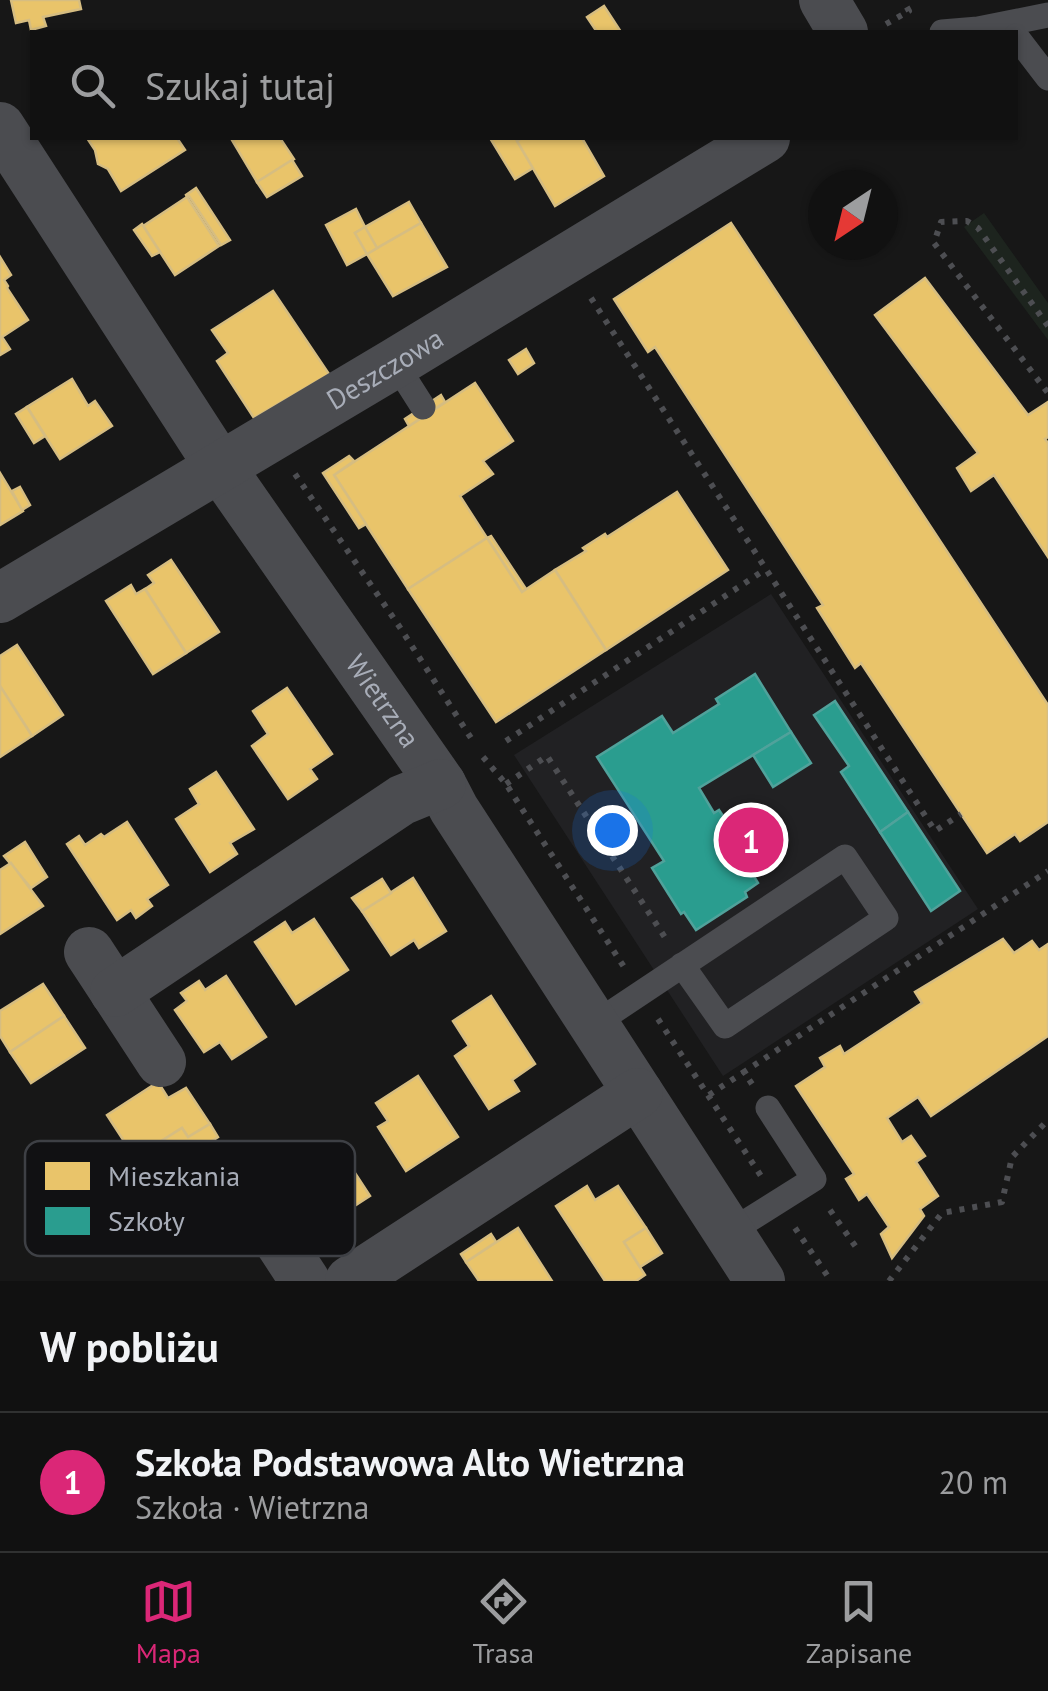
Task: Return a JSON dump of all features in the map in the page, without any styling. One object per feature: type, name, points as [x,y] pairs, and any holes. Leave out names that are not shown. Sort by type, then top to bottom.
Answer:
[{"type":"street","points":[[824,0],[842,30]]},
{"type":"street","name":"Wietrzna","points":[[0,127],[220,468],[441,784],[760,1281]]},
{"type":"street","name":"Deszczowa","points":[[0,598],[762,140]]},
{"type":"street","points":[[161,1062],[102,972],[402,800],[441,784]]},
{"type":"street","points":[[350,1281],[638,1093]]},
{"type":"street","points":[[288,1256],[304,1281]]},
{"type":"lane","points":[[1014,30],[1048,15]]},
{"type":"lane","points":[[1018,39],[1048,78]]},
{"type":"lane","points":[[395,362],[423,407]]},
{"type":"lane","points":[[593,1025],[682,965],[844,856],[886,918],[724,1026],[682,965]]},
{"type":"lane","points":[[728,1233],[814,1179],[768,1108]]},
{"type":"path","points":[[904,0],[909,11]]},
{"type":"path","points":[[1048,326],[978,228],[968,221],[942,222],[934,243],[1048,393]]},
{"type":"path","points":[[566,259],[936,830],[961,814]]},
{"type":"path","points":[[506,741],[766,569]]},
{"type":"path","points":[[506,784],[547,756],[682,965]]},
{"type":"path","points":[[709,1095],[1048,871]]},
{"type":"path","points":[[744,1072],[768,1108]]},
{"type":"path","points":[[889,1281],[942,1213],[1002,1202],[1012,1157],[1048,1120]]},
{"type":"path","points":[[810,1181],[858,1250]]},
{"type":"shaded area","points":[[984,213],[1048,303],[1048,340],[964,227]]},
{"type":"shaded area","points":[[771,594],[978,909],[723,1076],[514,755]]},
{"type":"building: Mieszkania","points":[[11,0],[79,0],[81,9],[43,17],[46,26],[31,30],[29,20],[16,23]]},
{"type":"building: Mieszkania","points":[[604,6],[620,30],[596,30],[587,17]]},
{"type":"building: Mieszkania","points":[[88,140],[178,140],[185,150],[121,191],[108,169],[98,164]]},
{"type":"building: Mieszkania","points":[[232,140],[281,140],[294,159],[257,182]]},
{"type":"building: Mieszkania","points":[[491,140],[519,140],[533,168],[515,179]]},
{"type":"building: Mieszkania","points":[[583,140],[604,176],[555,206],[517,141]]},
{"type":"building: Mieszkania","points":[[292,160],[302,176],[267,197],[257,182]]},
{"type":"building: Mieszkania","points":[[196,188],[230,240],[221,245],[186,195]]},
{"type":"building: Mieszkania","points":[[187,197],[219,246],[175,275],[143,226]]},
{"type":"building: Mieszkania","points":[[409,202],[421,223],[377,248],[365,227]]},
{"type":"building: Mieszkania","points":[[356,209],[365,227],[355,233],[367,254],[347,265],[326,225]]},
{"type":"building: Mieszkania","points":[[421,223],[447,267],[393,296],[367,254]]},
{"type":"building: Mieszkania","points":[[731,223],[1048,705],[1048,822],[1020,841],[1015,834],[987,853],[861,663],[855,668],[817,608],[823,605],[655,347],[648,352],[614,299]]},
{"type":"building: Mieszkania","points":[[142,224],[160,252],[152,256],[134,230]]},
{"type":"building: Mieszkania","points":[[365,227],[377,248],[367,254],[355,233]]},
{"type":"building: Mieszkania","points":[[0,257],[11,275],[4,280],[7,288],[28,320],[2,337],[10,349],[0,355]]},
{"type":"building: Mieszkania","points":[[925,278],[1028,415],[1048,402],[1048,557],[994,475],[971,491],[957,468],[978,453],[875,315]]},
{"type":"building: Mieszkania","points":[[273,291],[329,374],[254,418],[217,361],[228,353],[212,330]]},
{"type":"building: Mieszkania","points":[[526,349],[534,363],[518,374],[509,360]]},
{"type":"building: Mieszkania","points":[[72,379],[88,406],[95,401],[112,426],[60,459],[27,407]]},
{"type":"building: Mieszkania","points":[[475,383],[513,441],[483,461],[493,474],[460,496],[487,538],[408,589],[334,475]]},
{"type":"building: Mieszkania","points":[[441,395],[445,402],[409,426],[405,419]]},
{"type":"building: Mieszkania","points":[[27,407],[45,436],[34,443],[16,414]]},
{"type":"building: Mieszkania","points":[[349,456],[354,461],[334,475],[366,524],[359,528],[323,473]]},
{"type":"building: Mieszkania","points":[[0,473],[23,511],[0,525]]},
{"type":"building: Mieszkania","points":[[20,487],[30,505],[22,510],[12,491]]},
{"type":"building: Mieszkania","points":[[677,492],[728,570],[606,650],[555,570],[586,551],[583,548]]},
{"type":"building: Mieszkania","points":[[491,536],[526,589],[522,592],[487,538]]},
{"type":"building: Mieszkania","points":[[487,538],[522,592],[555,570],[606,650],[496,722],[408,589]]},
{"type":"building: Mieszkania","points":[[171,560],[219,632],[186,653],[145,589],[154,583],[148,575]]},
{"type":"building: Mieszkania","points":[[131,585],[136,594],[145,589],[186,653],[153,674],[106,601]]},
{"type":"building: Mieszkania","points":[[17,645],[63,715],[32,736],[0,686],[0,656]]},
{"type":"building: Mieszkania","points":[[0,686],[32,736],[0,757]]},
{"type":"building: Mieszkania","points":[[287,688],[332,754],[310,769],[317,779],[288,799],[252,746],[268,734],[253,711]]},
{"type":"building: Mieszkania","points":[[216,772],[254,829],[230,843],[237,854],[210,872],[176,819],[199,804],[190,789]]},
{"type":"building: Mieszkania","points":[[127,822],[168,885],[147,899],[152,906],[136,918],[131,910],[117,920],[67,844],[79,836],[85,845]]},
{"type":"building: Mieszkania","points":[[25,842],[47,877],[31,888],[4,856]]},
{"type":"building: Mieszkania","points":[[11,863],[43,906],[0,934],[0,870]]},
{"type":"building: Mieszkania","points":[[413,878],[446,931],[419,948],[414,940],[391,955],[362,911]]},
{"type":"building: Mieszkania","points":[[382,879],[391,893],[362,911],[352,898]]},
{"type":"building: Mieszkania","points":[[314,919],[348,970],[296,1004],[255,942],[285,922],[292,933]]},
{"type":"building: Mieszkania","points":[[1003,939],[1014,953],[1032,941],[1039,950],[1048,944],[1048,1036],[931,1116],[918,1097],[887,1118],[902,1142],[911,1136],[925,1156],[916,1162],[938,1196],[920,1209],[924,1216],[892,1258],[881,1234],[889,1227],[867,1194],[859,1200],[846,1179],[854,1174],[796,1086],[825,1067],[820,1058],[840,1046],[844,1054],[922,1003],[915,992]]},
{"type":"building: Mieszkania","points":[[226,976],[266,1037],[232,1059],[220,1042],[204,1052],[175,1010],[187,1001],[181,993],[199,981],[205,990]]},
{"type":"building: Mieszkania","points":[[43,984],[64,1016],[10,1052],[0,1036],[0,1011]]},
{"type":"building: Mieszkania","points":[[491,996],[535,1064],[512,1080],[519,1091],[489,1109],[455,1056],[469,1046],[453,1021]]},
{"type":"building: Mieszkania","points":[[64,1016],[85,1048],[31,1083],[10,1052]]},
{"type":"building: Mieszkania","points":[[418,1076],[458,1137],[406,1171],[378,1127],[388,1121],[376,1103]]},
{"type":"building: Mieszkania","points":[[158,1082],[168,1098],[186,1088],[210,1124],[188,1137],[182,1128],[162,1141],[124,1141],[107,1115]]},
{"type":"building: Mieszkania","points":[[210,1124],[218,1137],[212,1141],[161,1141],[182,1128],[188,1137]]},
{"type":"building: Mieszkania","points":[[355,1173],[370,1196],[355,1206]]},
{"type":"building: Mieszkania","points":[[587,1186],[595,1200],[618,1186],[646,1228],[624,1242],[645,1275],[636,1281],[605,1281],[556,1206]]},
{"type":"building: Mieszkania","points":[[518,1228],[552,1281],[479,1281],[466,1262]]},
{"type":"building: Mieszkania","points":[[646,1228],[662,1253],[640,1267],[624,1242]]},
{"type":"building: Mieszkania","points":[[491,1234],[496,1242],[466,1262],[461,1254]]},
{"type":"building: Szkoły","points":[[755,674],[791,732],[699,788],[714,813],[719,810],[736,835],[731,839],[758,883],[745,892],[747,897],[696,930],[652,868],[664,861],[597,757],[662,716],[673,733],[719,704],[716,699]]},
{"type":"building: Szkoły","points":[[835,701],[908,812],[880,832],[841,772],[849,766],[814,715]]},
{"type":"building: Szkoły","points":[[791,732],[811,763],[773,787],[753,755]]},
{"type":"building: Szkoły","points":[[908,812],[960,891],[931,911],[880,832]]},
{"type":"place","name":"Szkoła Podstawowa Alto Wietrzna","points":[[751,840]]}]
